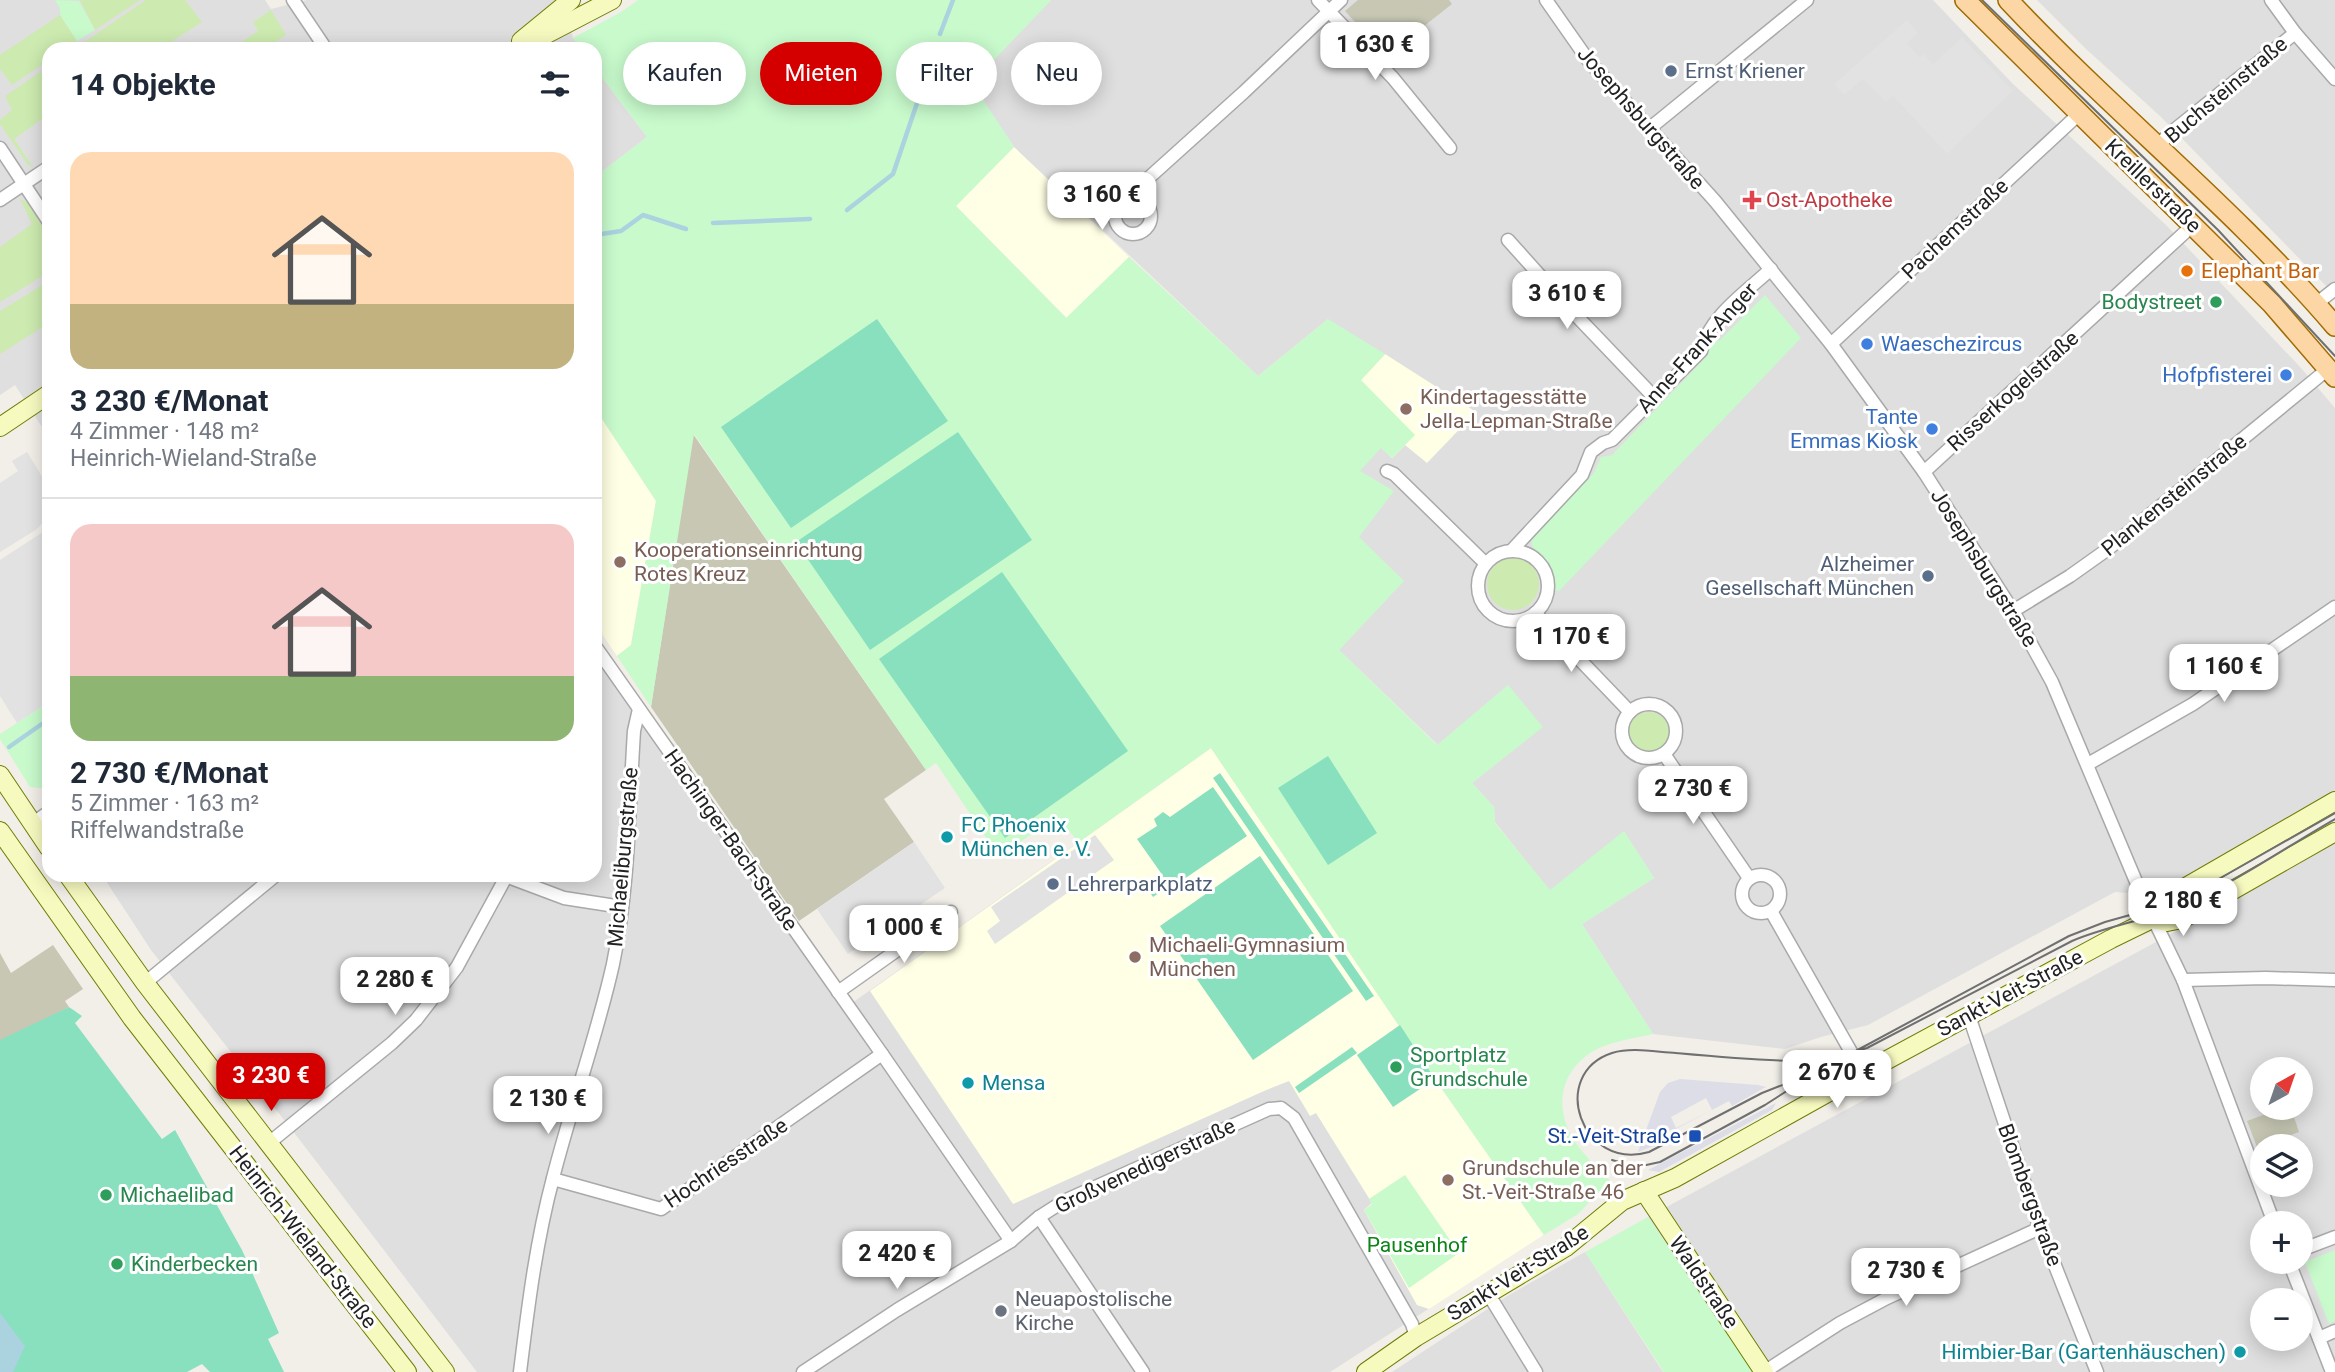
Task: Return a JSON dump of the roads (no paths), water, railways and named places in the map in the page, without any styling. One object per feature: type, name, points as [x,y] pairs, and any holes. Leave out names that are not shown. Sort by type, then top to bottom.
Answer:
[{"type":"main road","name":"Kreillerstraße","points":[[1965,0],[2194,224],[2272,304],[2332,373]]},
{"type":"main road","name":"Kreillerstraße","points":[[2008,0],[2316,304],[2335,326]]},
{"type":"street","points":[[293,0],[321,42]]},
{"type":"street","points":[[521,42],[525,36],[571,0]]},
{"type":"street","points":[[531,42],[612,0]]},
{"type":"street","points":[[1318,0],[1393,78],[1450,148]]},
{"type":"street","points":[[1134,198],[1143,183],[1341,0]]},
{"type":"street","name":"Josephsburgstraße","points":[[1546,0],[1588,60],[1650,128],[1832,344],[1924,472],[2013,611],[2052,682],[2152,919],[2183,980],[2270,1211]]},
{"type":"street","points":[[1650,128],[1807,0]]},
{"type":"street","points":[[2271,0],[2294,33],[2335,79]]},
{"type":"street","name":"Buchsteinstraße","points":[[2157,148],[2168,135],[2294,33]]},
{"type":"street","name":"Pachemstraße","points":[[1832,344],[2079,114]]},
{"type":"street","points":[[0,148],[42,211]]},
{"type":"street","points":[[0,200],[42,172]]},
{"type":"street","name":"Risserkogelstraße","points":[[1924,472],[2194,224]]},
{"type":"street","points":[[1508,240],[1654,397]]},
{"type":"street","name":"Anne-Frank-Anger","points":[[1512,550],[1582,475],[1591,452],[1612,440],[1701,351],[1704,336],[1714,323],[1771,269]]},
{"type":"street","points":[[2316,304],[2335,289]]},
{"type":"street","name":"Plankensteinstraße","points":[[2013,611],[2109,549],[2332,373]]},
{"type":"street","points":[[0,427],[42,399]]},
{"type":"street","points":[[1387,471],[1394,474],[1485,563]]},
{"type":"street","points":[[1512,550],[1535,558],[1548,579],[1544,603],[1525,619],[1514,621],[1503,620],[1487,609],[1478,592],[1478,582],[1485,563],[1502,552],[1512,550]]},
{"type":"street","points":[[2088,764],[2193,704],[2335,607]]},
{"type":"street","points":[[1535,613],[1630,712]]},
{"type":"street","name":"Hachinger-Bach-Straße","points":[[602,656],[883,1054],[1011,1241]]},
{"type":"street","points":[[1646,704],[1664,708],[1670,714],[1677,731],[1671,748],[1664,754],[1647,759],[1631,752],[1625,745],[1622,727],[1630,712],[1646,704]]},
{"type":"street","name":"Michaeliburgstraße","points":[[520,1372],[531,1277],[553,1179],[594,1038],[612,964],[622,907],[634,731],[639,709]]},
{"type":"street","points":[[1664,754],[1749,878]]},
{"type":"street","points":[[0,775],[42,838]]},
{"type":"street","name":"Sankt-Veit-Straße","points":[[1367,1372],[1416,1337],[1574,1242],[1622,1201],[1675,1178],[1863,1073],[2152,919],[2160,902],[2335,801]]},
{"type":"street","points":[[32,824],[42,816]]},
{"type":"street","name":"Heinrich-Wieland-Straße","points":[[0,831],[132,1018],[407,1372]]},
{"type":"street","name":"Sankt-Veit-Straße","points":[[2152,919],[2167,922],[2182,919],[2335,832]]},
{"type":"street","points":[[1767,875],[1777,882],[1781,894],[1771,911],[1759,913],[1744,903],[1743,887],[1749,878],[1767,875]]},
{"type":"street","name":"Heinrich-Wieland-Straße","points":[[73,882],[145,983],[446,1372]]},
{"type":"street","points":[[145,983],[268,882]]},
{"type":"street","points":[[269,1143],[392,1043],[416,1020],[457,967],[502,882]]},
{"type":"street","points":[[521,882],[564,898],[622,907]]},
{"type":"street","points":[[1771,911],[1863,1073]]},
{"type":"street","points":[[838,992],[951,912]]},
{"type":"street","points":[[2183,980],[2335,980]]},
{"type":"street","name":"Blombergstraße","points":[[1969,1016],[2040,1228],[2097,1372]]},
{"type":"street","name":"Hochriesstraße","points":[[553,1179],[661,1209],[883,1054]]},
{"type":"street","name":"Großvenedigerstraße","points":[[803,1372],[897,1310],[1011,1241],[1039,1217],[1064,1201],[1269,1110],[1281,1108],[1294,1118],[1412,1324],[1416,1337]]},
{"type":"street","name":"Waldstraße","points":[[1644,1191],[1765,1372]]},
{"type":"street","points":[[1039,1217],[1143,1372]]},
{"type":"street","points":[[1765,1372],[1864,1310],[2040,1228]]},
{"type":"street","points":[[2313,1245],[2335,1237]]},
{"type":"street","points":[[2294,1274],[2332,1372]]},
{"type":"street","points":[[1489,1295],[1536,1372]]},
{"type":"street","points":[[2319,1338],[2335,1331]]},
{"type":"water","points":[[0,1313],[25,1346],[13,1372],[0,1372]]},
{"type":"waterway","points":[[940,34],[953,0]]},
{"type":"waterway","points":[[847,210],[893,174],[916,105]]},
{"type":"waterway","points":[[602,234],[621,231],[643,215],[686,229]]},
{"type":"waterway","points":[[713,223],[810,219]]},
{"type":"waterway","points":[[9,747],[42,724]]},
{"type":"tram line","points":[[1982,0],[2218,230],[2335,356]]},
{"type":"tram line","points":[[2335,813],[2180,901],[2105,922],[2069,936],[1852,1053],[1813,1073],[1762,1093],[1649,1152],[1625,1154],[1606,1148],[1591,1135],[1581,1118],[1578,1099],[1581,1080],[1592,1064],[1612,1053],[1644,1050],[1740,1059],[1804,1061],[1820,1060],[1836,1057],[1851,1053],[1859,1051],[2072,941],[2166,911],[2200,897],[2239,877],[2335,819]]},
{"type":"tram line","points":[[1612,1160],[1637,1167],[1660,1162],[1793,1087]]},
{"type":"place","name":"Ernst Kriener","points":[[1671,71]]},
{"type":"place","name":"Ost-Apotheke","points":[[1752,200]]},
{"type":"place","name":"Elephant Bar","points":[[2187,271]]},
{"type":"place","name":"Bodystreet","points":[[2216,302]]},
{"type":"place","name":"Waeschezircus","points":[[1867,344]]},
{"type":"place","name":"Hofpfisterei","points":[[2286,375]]},
{"type":"place","name":"Kindertagesstätte Jella-Lepman-Straße","points":[[1406,409]]},
{"type":"place","name":"Tante Emmas Kiosk","points":[[1932,429]]},
{"type":"place","name":"Kooperationseinrichtung Rotes Kreuz","points":[[620,562]]},
{"type":"place","name":"Alzheimer Gesellschaft München","points":[[1928,576]]},
{"type":"place","name":"FC Phoenix München e. V.","points":[[947,837]]},
{"type":"place","name":"Lehrerparkplatz","points":[[1053,884]]},
{"type":"place","name":"Michaeli-Gymnasium München","points":[[1135,957]]},
{"type":"place","name":"Sportplatz Grundschule","points":[[1396,1067]]},
{"type":"place","name":"Mensa","points":[[968,1083]]},
{"type":"place","name":"St.-Veit-Straße","points":[[1695,1136]]},
{"type":"place","name":"Grundschule an der St.-Veit-Straße 46","points":[[1448,1180]]},
{"type":"place","name":"Michaelibad","points":[[106,1195]]},
{"type":"place","name":"Kinderbecken","points":[[117,1264]]},
{"type":"place","name":"Neuapostolische Kirche","points":[[1001,1311]]},
{"type":"place","name":"Himbier-Bar (Gartenhäuschen)","points":[[2240,1352]]},
{"type":"park label","name":"Pausenhof","points":[[1417,1245]]}]
